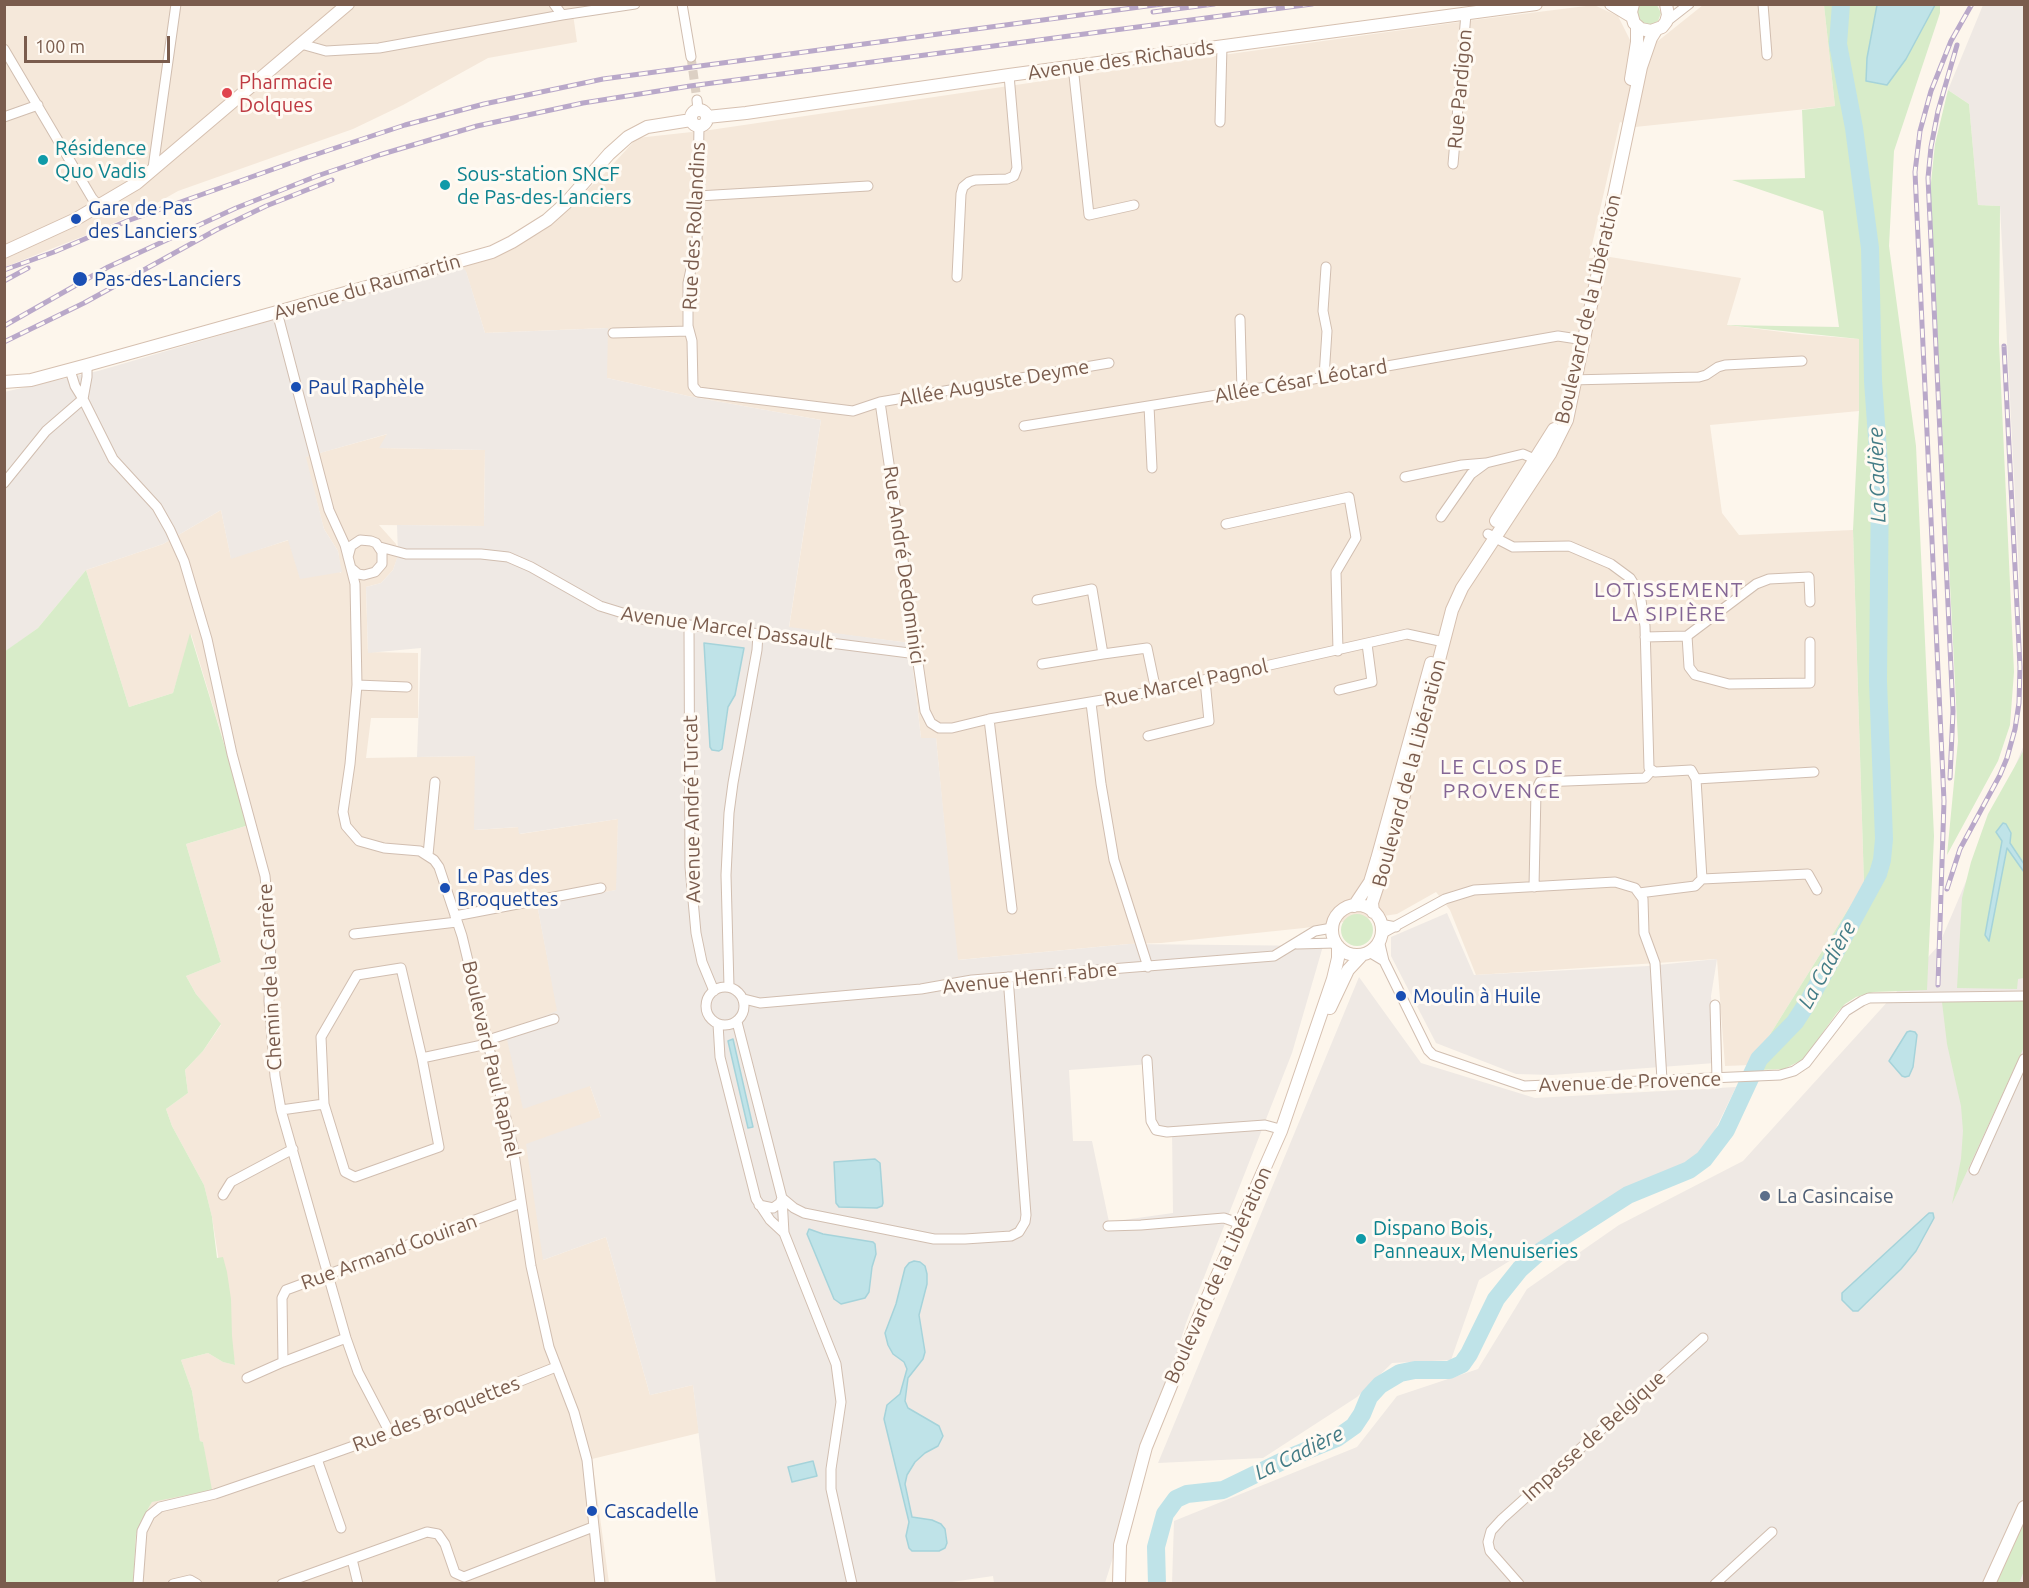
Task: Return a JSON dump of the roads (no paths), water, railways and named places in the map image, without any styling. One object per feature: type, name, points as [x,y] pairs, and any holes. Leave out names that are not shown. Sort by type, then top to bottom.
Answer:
[{"type":"street","points":[[153,168],[176,4]]},
{"type":"street","points":[[4,252],[44,235],[137,183],[348,4]]},
{"type":"street","points":[[554,4],[562,15]]},
{"type":"street","points":[[302,44],[326,51],[378,48],[635,4]]},
{"type":"street","name":"Avenue des Richauds","points":[[698,114],[746,113],[1073,66],[1536,4]]},
{"type":"street","points":[[1611,4],[1634,16],[1646,31],[1661,26],[1689,4]]},
{"type":"street","points":[[1661,26],[1668,15],[1666,4]]},
{"type":"street","points":[[1762,4],[1767,55]]},
{"type":"street","points":[[682,5],[691,57]]},
{"type":"street","name":"Rue Pardigon","points":[[1453,164],[1466,14]]},
{"type":"street","name":"Boulevard de la Libération","points":[[1311,1044],[1348,970],[1365,953],[1375,947],[1380,933],[1372,903],[1382,873],[1441,641],[1446,604],[1455,584],[1492,535],[1540,461],[1560,419],[1573,380],[1634,66],[1637,42],[1634,16]]},
{"type":"street","name":"Boulevard de la Libération","points":[[1581,340],[1641,67],[1651,38],[1661,26]]},
{"type":"street","points":[[1220,122],[1222,46]]},
{"type":"street","points":[[4,49],[92,198],[99,206]]},
{"type":"street","points":[[1073,66],[1089,215],[1134,205]]},
{"type":"street","points":[[957,277],[963,187],[975,180],[1007,179],[1014,176],[1017,168],[1009,75]]},
{"type":"street","points":[[4,117],[38,105]]},
{"type":"street","name":"Rue des Rollandins","points":[[698,114],[697,241],[688,283],[689,331],[692,340],[695,390],[700,393],[853,411],[880,402]]},
{"type":"street","name":"Avenue du Raumartin","points":[[4,382],[31,380],[70,370],[492,252],[512,243],[547,220],[628,137],[647,127],[698,114]]},
{"type":"street","points":[[698,196],[868,186]]},
{"type":"street","points":[[1324,377],[1326,331],[1323,312],[1326,267]]},
{"type":"street","points":[[277,312],[329,510],[348,556],[357,596],[357,685],[344,812],[346,826],[359,842],[384,848],[420,851],[428,855],[435,782]]},
{"type":"street","points":[[1240,319],[1242,391]]},
{"type":"street","points":[[614,333],[689,331]]},
{"type":"street","name":"Allée César Léotard","points":[[1024,426],[1558,336],[1581,340]]},
{"type":"street","points":[[1573,380],[1698,377],[1725,365],[1802,361]]},
{"type":"street","name":"Allée Auguste Deyme","points":[[880,402],[1109,363]]},
{"type":"street","points":[[4,483],[46,431],[83,399],[88,372],[87,365]]},
{"type":"street","name":"Chemin de la Carrère","points":[[70,370],[75,386],[113,459],[157,507],[184,561],[207,639],[232,754],[265,876],[271,938],[269,1001],[275,1076],[281,1110],[346,1338],[358,1372],[390,1433]]},
{"type":"street","name":"Rue André Dedominici","points":[[880,402],[925,711],[934,726]]},
{"type":"street","points":[[1149,406],[1152,468]]},
{"type":"street","points":[[1405,477],[1523,454],[1540,461]]},
{"type":"street","points":[[1441,518],[1471,474],[1486,463]]},
{"type":"street","points":[[1226,524],[1349,497],[1356,538],[1336,572],[1338,651]]},
{"type":"street","points":[[338,532],[360,540],[371,541],[380,547],[382,564],[375,573],[358,574],[350,567]]},
{"type":"street","points":[[1492,535],[1513,547],[1569,546],[1611,564],[1630,578],[1640,594],[1645,637],[1649,768],[1655,772],[1692,770],[1696,778],[1702,879]]},
{"type":"street","points":[[348,556],[351,546],[360,540]]},
{"type":"street","name":"Avenue Marcel Dassault","points":[[380,547],[406,554],[481,554],[508,557],[525,564],[593,603],[613,612],[642,619],[917,654]]},
{"type":"street","name":"Avenue Marcel Dassault","points":[[382,564],[406,554]]},
{"type":"street","points":[[357,596],[370,575]]},
{"type":"street","points":[[1645,637],[1687,636],[1756,584],[1769,579],[1809,577],[1810,602]]},
{"type":"street","points":[[1037,600],[1092,589],[1103,654]]},
{"type":"street","name":"Avenue André Turcat","points":[[689,625],[690,867],[696,933],[702,962],[714,991]]},
{"type":"street","name":"Avenue André Turcat","points":[[729,987],[725,907],[729,813],[758,634]]},
{"type":"street","name":"Rue Marcel Pagnol","points":[[934,726],[947,729],[989,719],[1156,691],[1407,634],[1441,641]]},
{"type":"street","points":[[1687,636],[1689,667],[1695,675],[1729,684],[1810,683],[1810,642]]},
{"type":"street","name":"Boulevard de la Libération","points":[[1354,906],[1370,882],[1441,641]]},
{"type":"street","points":[[1339,690],[1372,682],[1367,644]]},
{"type":"street","points":[[1042,664],[1147,648],[1156,691]]},
{"type":"street","points":[[1148,736],[1209,721],[1205,680]]},
{"type":"street","points":[[357,685],[407,687]]},
{"type":"street","points":[[1091,703],[1101,784],[1114,860],[1148,967]]},
{"type":"street","points":[[989,719],[1012,909]]},
{"type":"street","points":[[1534,887],[1536,791],[1540,782],[1645,778],[1652,770]]},
{"type":"street","points":[[1696,778],[1814,771]]},
{"type":"street","name":"Boulevard Paul Raphel","points":[[428,855],[439,867],[456,919],[513,1147],[542,1318],[556,1367],[574,1412],[587,1460],[600,1584]]},
{"type":"street","points":[[1639,893],[1695,886],[1702,879],[1808,874],[1817,890]]},
{"type":"street","points":[[1380,933],[1396,927],[1445,899],[1474,890],[1616,882],[1635,888],[1643,899],[1644,933],[1655,963],[1662,1080]]},
{"type":"street","points":[[354,934],[456,919],[601,888]]},
{"type":"street","name":"Boulevard de la Libération","points":[[1119,1584],[1120,1545],[1146,1447],[1194,1330],[1281,1131],[1333,979],[1338,958],[1332,928],[1334,922],[1342,911],[1354,906],[1367,908],[1373,912]]},
{"type":"street","name":"Avenue Henri Fabre","points":[[744,1012],[760,1003],[921,989],[972,980],[1274,956],[1315,932],[1332,928]]},
{"type":"street","name":"Avenue de Provence","points":[[1380,933],[1384,961],[1428,1050],[1437,1058],[1524,1086],[1780,1075],[1800,1068],[1812,1057],[1846,1011],[1869,998],[2025,996]]},
{"type":"street","name":"Avenue Henri Fabre","points":[[1296,944],[1336,944]]},
{"type":"street","points":[[1336,944],[1348,954],[1365,953],[1384,961]]},
{"type":"street","points":[[401,968],[422,1058],[439,1147],[355,1177],[345,1172],[324,1104],[321,1037],[357,975],[401,968]]},
{"type":"street","points":[[782,1198],[804,1213],[934,1239],[1011,1236],[1019,1232],[1026,1215],[1008,977]]},
{"type":"street","points":[[721,987],[729,987],[735,989],[744,999],[744,1012],[737,1022],[731,1025],[718,1024],[707,1012],[707,1000],[714,991],[721,987]]},
{"type":"street","name":"Avenue Henri Fabre","points":[[744,999],[760,1003]]},
{"type":"street","points":[[1715,1005],[1717,1078]]},
{"type":"street","points":[[422,1058],[488,1042],[554,1019]]},
{"type":"street","points":[[737,1022],[782,1198],[784,1233],[836,1364],[841,1402],[831,1469],[831,1490],[852,1584]]},
{"type":"street","points":[[718,1024],[720,1057],[756,1199],[784,1233]]},
{"type":"street","points":[[1974,1170],[2025,1059]]},
{"type":"street","points":[[1147,1060],[1151,1121],[1156,1130],[1167,1132],[1265,1125],[1281,1131]]},
{"type":"street","points":[[281,1110],[324,1104]]},
{"type":"street","points":[[223,1195],[231,1182],[293,1149]]},
{"type":"street","points":[[759,1205],[773,1208],[780,1203],[782,1198]]},
{"type":"street","name":"Rue Armand Gouiran","points":[[283,1362],[282,1299],[286,1290],[521,1203]]},
{"type":"street","points":[[1108,1226],[1224,1218],[1240,1224]]},
{"type":"street","points":[[247,1378],[346,1338]]},
{"type":"street","name":"Impasse de Belgique","points":[[1519,1584],[1492,1555],[1488,1546],[1489,1536],[1502,1519],[1703,1338]]},
{"type":"street","name":"Rue des Broquettes","points":[[138,1584],[142,1531],[150,1515],[159,1507],[215,1494],[317,1459],[390,1433],[556,1367]]},
{"type":"street","points":[[317,1459],[341,1528]]},
{"type":"street","points":[[1989,1584],[2025,1506]]},
{"type":"street","name":"Boulevard de la Libération","points":[[1127,1584],[1130,1508]]},
{"type":"street","points":[[282,1584],[427,1532],[438,1534],[446,1544],[455,1573],[465,1577],[593,1527]]},
{"type":"street","points":[[1715,1584],[1772,1532]]},
{"type":"street","points":[[352,1559],[358,1584]]},
{"type":"street","points":[[173,1584],[190,1580],[197,1584]]},
{"type":"water","points":[[1877,5],[1935,5],[1906,59],[1887,85],[1866,81],[1867,58]]},
{"type":"water","points":[[704,643],[744,648],[735,695],[728,707],[722,749],[719,751],[712,750],[710,747]]},
{"type":"water","points":[[2003,823],[2011,833],[2010,843],[2024,864],[2024,872],[2007,848],[1989,941],[1985,935],[2002,841],[1996,832]]},
{"type":"water","points":[[1910,1031],[1917,1035],[1913,1067],[1909,1076],[1905,1077],[1889,1061],[1907,1032]]},
{"type":"water","points":[[733,1039],[753,1127],[748,1128],[728,1041]]},
{"type":"water","points":[[875,1159],[880,1163],[882,1206],[877,1208],[839,1207],[836,1203],[834,1162]]},
{"type":"water","points":[[1929,1213],[1933,1213],[1934,1218],[1916,1251],[1858,1311],[1853,1311],[1842,1300],[1842,1293]]},
{"type":"water","points":[[809,1229],[875,1244],[876,1254],[869,1292],[865,1298],[841,1304],[834,1299],[807,1234]]},
{"type":"water","points":[[914,1261],[925,1266],[927,1274],[927,1284],[919,1315],[925,1352],[923,1359],[908,1378],[905,1401],[908,1408],[939,1426],[943,1436],[938,1446],[915,1462],[907,1475],[905,1484],[912,1517],[932,1520],[941,1524],[945,1529],[947,1543],[945,1548],[939,1551],[912,1551],[909,1548],[906,1536],[909,1522],[884,1419],[887,1405],[900,1394],[907,1369],[904,1362],[893,1354],[885,1333],[896,1304],[905,1268]]},
{"type":"water","points":[[813,1461],[817,1476],[792,1482],[788,1467]]},
{"type":"waterway","name":"La Cadière","points":[[1157,1584],[1156,1547],[1165,1514],[1176,1499],[1187,1494],[1223,1490],[1293,1456],[1337,1438],[1354,1426],[1369,1397],[1380,1385],[1400,1373],[1415,1370],[1449,1370],[1462,1364],[1496,1299],[1520,1269],[1538,1253],[1628,1195],[1689,1170],[1704,1159],[1726,1130],[1759,1059],[1795,1022],[1808,1002],[1878,874],[1884,839],[1878,681],[1880,479],[1873,381],[1870,248],[1854,128],[1838,44],[1841,4]]},
{"type":"tunnel","points":[[691,57],[697,100]]},
{"type":"railway","points":[[4,270],[127,221],[302,159],[405,125],[484,104],[603,79],[1162,4]]},
{"type":"railway","points":[[1153,12],[1214,4]]},
{"type":"railway","points":[[4,326],[108,267],[236,208],[317,176],[477,126],[583,103],[690,86],[1312,4]]},
{"type":"railway","points":[[1938,985],[1944,801],[1915,172],[1920,131],[1931,91],[1951,41],[1972,4]]},
{"type":"railway","points":[[1950,778],[1953,711],[1928,178],[1938,111],[1957,45]]},
{"type":"railway","points":[[4,342],[84,303],[216,230],[266,206],[332,180]]},
{"type":"railway","points":[[4,281],[28,268]]},
{"type":"railway","points":[[1947,889],[1960,849],[2007,758],[2019,703],[2020,667],[2004,346]]},
{"type":"place","name":"Pharmacie Dolques","points":[[227,93]]},
{"type":"place","name":"Résidence Quo Vadis","points":[[43,160]]},
{"type":"place","name":"Sous-station SNCF de Pas-des-Lanciers","points":[[445,185]]},
{"type":"place","name":"Gare de Pas des Lanciers","points":[[76,219]]},
{"type":"place","name":"Pas-des-Lanciers","points":[[80,279]]},
{"type":"place","name":"Paul Raphèle","points":[[296,387]]},
{"type":"place","name":"Le Pas des Broquettes","points":[[445,888]]},
{"type":"place","name":"Moulin à Huile","points":[[1401,996]]},
{"type":"place","name":"La Casincaise","points":[[1765,1196]]},
{"type":"place","name":"Dispano Bois, Panneaux, Menuiseries","points":[[1361,1239]]},
{"type":"place","name":"Cascadelle","points":[[592,1511]]},
{"type":"district","name":"LOTISSEMENT LA SIPIÈRE","points":[[1669,602]]},
{"type":"district","name":"LE CLOS DE PROVENCE","points":[[1502,779]]}]
